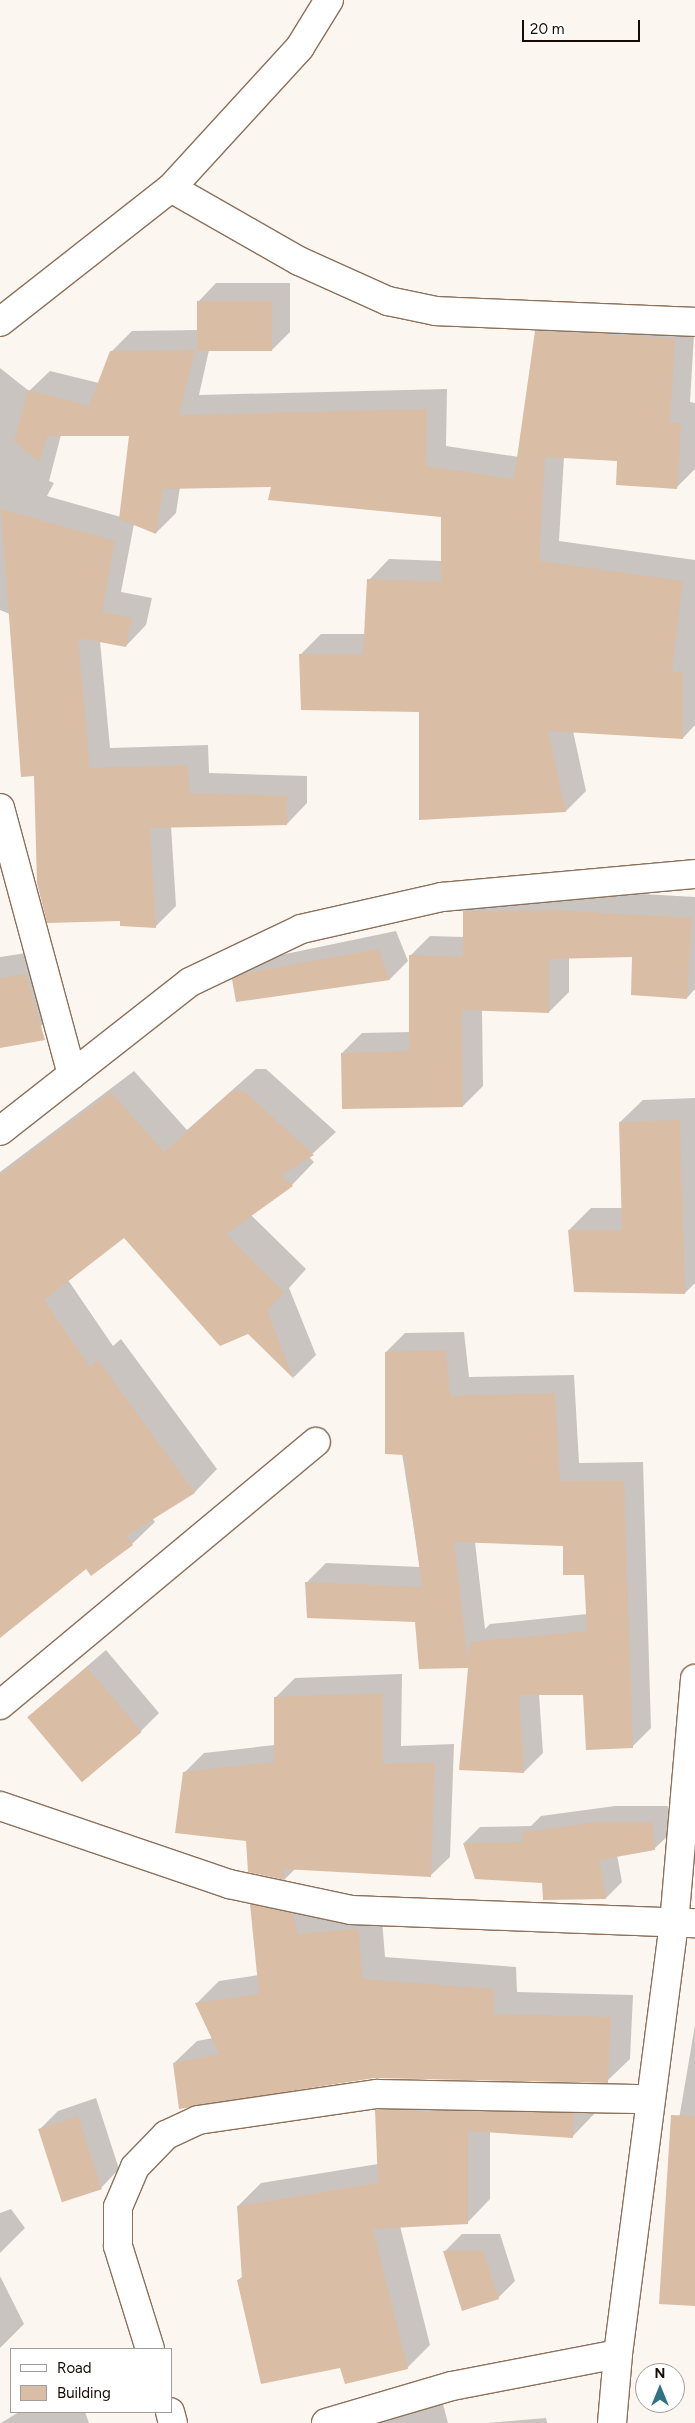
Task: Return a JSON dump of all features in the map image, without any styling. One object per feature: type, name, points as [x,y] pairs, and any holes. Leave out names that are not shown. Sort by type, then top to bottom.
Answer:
[{"type":"street","points":[[0,322],[171,188],[300,47],[329,0]]},
{"type":"street","points":[[171,188],[299,261],[388,301],[436,312],[695,322]]},
{"type":"street","points":[[0,808],[72,1074]]},
{"type":"street","points":[[0,1131],[190,982],[302,929],[442,897],[695,874]]},
{"type":"street","points":[[0,1705],[316,1442]]},
{"type":"street","points":[[612,2423],[618,2354],[649,2099],[685,1924],[695,1679]]},
{"type":"street","points":[[0,1806],[229,1884],[351,1910],[685,1924]]},
{"type":"street","points":[[150,2348],[118,2246],[118,2207],[135,2167],[166,2135],[198,2120],[376,2094],[649,2099]]},
{"type":"street","points":[[326,2423],[452,2386],[618,2354]]},
{"type":"building","points":[[197,301],[272,301],[272,351],[197,351]]},
{"type":"building","points":[[535,331],[675,338],[670,422],[681,423],[677,489],[616,485],[617,461],[545,457],[539,561],[683,581],[672,672],[683,672],[683,739],[548,731],[566,812],[419,820],[419,712],[301,710],[299,654],[363,654],[367,579],[441,582],[441,517],[268,500],[271,487],[163,489],[156,534],[119,519],[129,436],[47,436],[39,462],[14,441],[28,390],[89,406],[110,351],[195,350],[179,415],[427,409],[426,466],[514,479]]},
{"type":"building","points":[[1,509],[115,541],[102,612],[132,618],[126,647],[78,638],[90,768],[188,765],[189,793],[287,796],[287,825],[150,828],[156,928],[120,926],[120,921],[47,923],[37,883],[34,776],[21,777]]},
{"type":"building","points":[[551,910],[692,918],[687,999],[631,995],[632,957],[549,959],[549,1013],[462,1010],[463,1107],[342,1109],[341,1053],[409,1051],[409,955],[463,957],[463,911]]},
{"type":"building","points":[[378,949],[390,980],[236,1002],[232,979],[242,974]]},
{"type":"building","points":[[26,974],[45,1040],[0,1048],[0,978]]},
{"type":"building","points":[[232,1091],[244,1091],[314,1155],[281,1175],[293,1186],[226,1234],[284,1292],[267,1311],[294,1379],[248,1334],[220,1346],[124,1238],[44,1300],[90,1367],[98,1360],[195,1493],[126,1536],[133,1545],[91,1576],[86,1569],[0,1638],[0,1175],[111,1092],[164,1152]]},
{"type":"building","points":[[680,1120],[685,1294],[574,1292],[568,1230],[622,1230],[619,1122]]},
{"type":"building","points":[[446,1350],[450,1396],[555,1393],[560,1481],[624,1481],[633,1748],[586,1750],[583,1695],[519,1695],[524,1773],[459,1770],[468,1668],[419,1669],[415,1622],[307,1618],[305,1582],[422,1587],[404,1455],[385,1454],[385,1352]],"holes":[[[454,1542],[563,1546],[563,1575],[584,1575],[587,1631],[470,1642],[468,1662]]]},
{"type":"building","points":[[87,1667],[142,1732],[82,1782],[27,1717]]},
{"type":"building","points":[[383,1693],[383,1764],[435,1762],[431,1877],[283,1869],[285,1880],[248,1872],[246,1841],[175,1833],[183,1772],[274,1762],[274,1697]]},
{"type":"building","points":[[598,1822],[652,1822],[655,1850],[599,1860],[606,1899],[543,1900],[542,1883],[475,1879],[463,1843],[522,1842],[523,1832]]},
{"type":"building","points":[[250,1904],[293,1914],[298,1934],[358,1929],[363,1979],[494,1989],[494,2014],[611,2017],[608,2083],[374,2078],[179,2109],[173,2063],[219,2054],[195,2003],[259,1994]]},
{"type":"building","points":[[375,2110],[574,2113],[573,2138],[468,2131],[468,2224],[373,2229],[408,2369],[345,2384],[340,2368],[261,2384],[237,2280],[242,2279],[237,2206],[378,2183]]},
{"type":"building","points":[[671,2115],[695,2116],[695,2306],[659,2304]]},
{"type":"building","points":[[78,2116],[102,2189],[62,2202],[38,2129]]},
{"type":"building","points":[[443,2251],[483,2251],[499,2299],[462,2311]]}]
